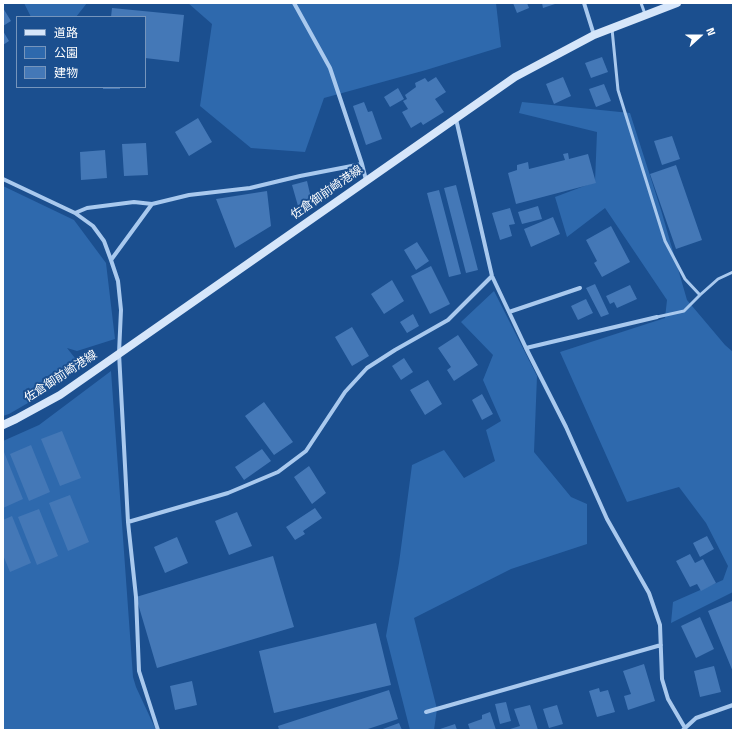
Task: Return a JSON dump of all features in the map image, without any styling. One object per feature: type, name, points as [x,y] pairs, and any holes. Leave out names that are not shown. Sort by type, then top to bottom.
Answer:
[{"type":"main road","name":"佐倉御前崎港線","points":[[3,424],[16,420],[60,395],[515,77],[594,35],[645,14],[677,3]]},
{"type":"street","points":[[294,3],[330,68],[362,164],[366,181]]},
{"type":"street","points":[[584,3],[594,35]]},
{"type":"street","points":[[456,119],[492,276],[566,427],[607,519],[649,593],[660,625],[662,679],[668,699],[684,729],[696,718],[733,706]]},
{"type":"street","points":[[75,213],[87,208],[134,202],[152,204],[189,195],[250,188],[300,176],[362,164]]},
{"type":"street","points":[[3,179],[75,213],[93,226],[104,241],[112,260],[118,281],[121,310],[119,353],[128,522],[136,597],[139,671],[158,730]]},
{"type":"street","points":[[112,260],[152,204]]},
{"type":"street","points":[[128,522],[228,493],[278,472],[306,451],[345,392],[367,368],[448,320],[492,276]]},
{"type":"street","points":[[509,312],[580,288]]},
{"type":"street","points":[[526,348],[657,317]]},
{"type":"street","points":[[426,712],[661,644]]},
{"type":"lane","points":[[641,3],[645,14]]},
{"type":"lane","points":[[612,28],[618,90],[665,241],[685,279],[700,295]]},
{"type":"lane","points":[[657,317],[684,311],[718,279],[733,272]]},
{"type":"green space","points":[[24,3],[87,3],[77,16],[30,16]]},
{"type":"green space","points":[[188,3],[496,3],[501,47],[426,70],[324,98],[305,152],[251,148],[200,106],[212,24]]},
{"type":"green space","points":[[522,102],[630,113],[661,210],[687,300],[725,345],[733,352],[733,592],[671,623],[673,602],[723,580],[728,566],[706,523],[679,487],[627,502],[560,352],[665,318],[667,300],[605,208],[567,237],[555,197],[595,182],[597,132],[519,113]]},
{"type":"green space","points":[[3,186],[74,220],[106,263],[115,339],[77,351],[67,348],[82,367],[52,389],[3,416]]},
{"type":"green space","points":[[494,291],[537,376],[534,452],[571,497],[587,504],[587,544],[511,569],[414,618],[437,709],[434,730],[410,730],[386,636],[399,563],[412,465],[444,450],[464,478],[495,461],[486,430],[501,421],[483,380],[493,355],[461,322]]},
{"type":"green space","points":[[111,371],[133,677],[136,687],[156,730],[3,730],[3,441],[39,425]]},
{"type":"building","points":[[513,3],[527,3],[529,8],[517,13]]},
{"type":"building","points":[[542,3],[558,3],[543,8]]},
{"type":"building","points":[[3,8],[11,21],[3,26]]},
{"type":"building","points":[[112,8],[184,15],[179,62],[146,58],[146,16],[111,16]]},
{"type":"building","points":[[3,31],[9,41],[3,45]]},
{"type":"building","points":[[602,57],[608,72],[591,78],[585,63]]},
{"type":"building","points":[[436,77],[446,92],[435,99],[444,112],[423,125],[421,122],[411,128],[402,112],[408,109],[403,101],[407,99],[405,95],[416,87],[415,83],[425,78],[428,82]]},
{"type":"building","points":[[563,77],[571,96],[554,104],[546,84]]},
{"type":"building","points":[[604,84],[611,101],[596,107],[589,89]]},
{"type":"building","points":[[103,88],[120,88],[120,89]]},
{"type":"building","points":[[398,88],[404,99],[390,107],[384,97]]},
{"type":"building","points":[[364,102],[368,112],[372,111],[382,139],[366,145],[353,106]]},
{"type":"building","points":[[198,118],[212,142],[189,156],[175,132]]},
{"type":"building","points":[[672,136],[680,159],[662,165],[654,141]]},
{"type":"building","points":[[146,143],[148,175],[124,176],[122,144]]},
{"type":"building","points":[[105,150],[107,178],[81,180],[80,152]]},
{"type":"building","points":[[568,153],[569,159],[588,154],[596,183],[516,204],[508,173],[517,170],[517,165],[528,162],[529,169],[565,160],[563,154]]},
{"type":"building","points":[[676,165],[702,240],[676,249],[650,174]]},
{"type":"building","points":[[307,181],[311,198],[298,206],[292,185]]},
{"type":"building","points":[[456,185],[478,270],[466,273],[444,188]]},
{"type":"building","points":[[439,190],[461,274],[449,277],[427,193]]},
{"type":"building","points":[[267,191],[271,226],[235,248],[216,199]]},
{"type":"building","points":[[538,206],[542,219],[522,224],[518,212]]},
{"type":"building","points":[[510,208],[515,224],[509,225],[512,236],[500,240],[492,213]]},
{"type":"building","points":[[553,217],[560,234],[531,247],[524,229]]},
{"type":"building","points":[[611,226],[630,262],[602,277],[594,263],[597,261],[586,240]]},
{"type":"building","points":[[417,242],[429,261],[416,270],[404,250]]},
{"type":"building","points":[[431,266],[450,304],[430,314],[411,276]]},
{"type":"building","points":[[392,280],[404,301],[384,314],[371,294]]},
{"type":"building","points":[[595,284],[609,314],[601,317],[586,288]]},
{"type":"building","points":[[630,285],[637,299],[617,308],[614,302],[610,304],[606,296]]},
{"type":"building","points":[[586,299],[593,313],[578,320],[571,306]]},
{"type":"building","points":[[413,314],[419,326],[407,333],[400,322]]},
{"type":"building","points":[[352,327],[369,356],[352,366],[335,337]]},
{"type":"building","points":[[458,335],[478,365],[454,381],[447,370],[451,367],[438,348]]},
{"type":"building","points":[[404,358],[413,372],[401,380],[392,366]]},
{"type":"building","points":[[428,380],[442,404],[425,415],[410,390]]},
{"type":"building","points":[[482,394],[493,414],[482,420],[472,400]]},
{"type":"building","points":[[264,402],[293,442],[274,455],[245,416]]},
{"type":"building","points":[[62,431],[81,478],[60,486],[41,439]]},
{"type":"building","points":[[31,445],[50,492],[29,501],[10,454]]},
{"type":"building","points":[[262,449],[271,461],[244,480],[235,467]]},
{"type":"building","points":[[4,452],[23,499],[3,508],[3,453]]},
{"type":"building","points":[[309,466],[326,493],[312,504],[294,477]]},
{"type":"building","points":[[70,495],[89,542],[68,551],[49,503]]},
{"type":"building","points":[[315,508],[322,518],[303,531],[305,534],[295,540],[286,527]]},
{"type":"building","points":[[39,509],[58,556],[37,565],[18,517]]},
{"type":"building","points":[[237,512],[252,546],[229,555],[215,521]]},
{"type":"building","points":[[12,516],[31,563],[10,572],[3,555],[3,520]]},
{"type":"building","points":[[707,536],[714,549],[700,557],[693,543]]},
{"type":"building","points":[[177,537],[188,563],[165,573],[154,547]]},
{"type":"building","points":[[690,554],[695,563],[703,559],[716,583],[701,591],[697,584],[690,587],[676,561]]},
{"type":"building","points":[[273,556],[294,627],[157,668],[136,597]]},
{"type":"building","points":[[732,601],[733,603],[733,672],[708,611]]},
{"type":"building","points":[[700,617],[714,649],[696,658],[681,626]]},
{"type":"building","points":[[376,623],[391,685],[274,713],[259,651]]},
{"type":"building","points":[[644,664],[655,701],[628,710],[624,696],[631,694],[623,671]]},
{"type":"building","points":[[714,666],[721,692],[700,697],[694,671]]},
{"type":"building","points":[[192,681],[197,705],[175,710],[170,686]]},
{"type":"building","points":[[599,688],[600,692],[608,690],[615,712],[597,717],[589,691]]},
{"type":"building","points":[[389,690],[398,719],[365,730],[279,730],[278,726]]},
{"type":"building","points":[[506,702],[511,721],[500,724],[495,704]]},
{"type":"building","points":[[530,705],[538,730],[510,730],[520,726],[514,709]]},
{"type":"building","points":[[557,705],[563,724],[549,728],[543,709]]},
{"type":"building","points":[[490,712],[496,730],[470,730],[468,724],[482,719],[482,715]]},
{"type":"building","points":[[399,723],[402,730],[380,730]]},
{"type":"building","points":[[455,724],[457,730],[437,730]]}]
